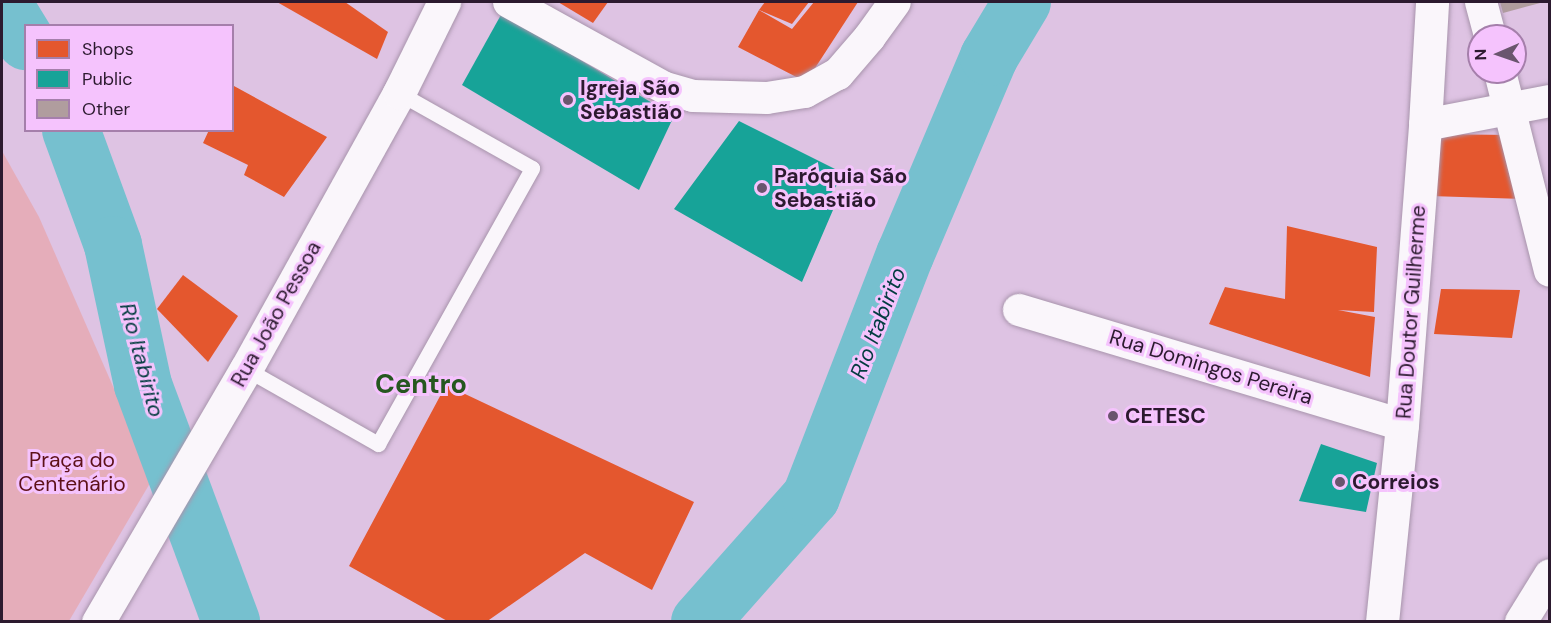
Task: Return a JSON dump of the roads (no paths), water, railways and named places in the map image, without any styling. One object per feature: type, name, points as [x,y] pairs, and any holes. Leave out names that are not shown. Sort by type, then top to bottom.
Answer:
[{"type":"main road","name":"Rua João Pessoa","points":[[98,621],[242,377],[399,93],[444,2]]},
{"type":"main road","name":"Rua Doutor Guilherme","points":[[1382,621],[1402,425],[1432,2]]},
{"type":"street","points":[[509,2],[665,88],[693,96],[789,96],[822,84],[838,74],[895,2]]},
{"type":"street","points":[[1481,2],[1487,24]]},
{"type":"street","points":[[1503,84],[1550,271]]},
{"type":"street","points":[[1425,125],[1550,101]]},
{"type":"street","name":"Rua Domingos Pereira","points":[[1019,310],[1402,425]]},
{"type":"street","points":[[1521,621],[1550,574]]},
{"type":"lane","points":[[242,377],[378,444],[532,168],[399,93]]},
{"type":"waterway","name":"Rio Itabirito","points":[[2,2],[24,38]]},
{"type":"waterway","name":"Rio Itabirito","points":[[700,622],[811,497],[905,255],[989,57],[1022,2]]},
{"type":"waterway","name":"Rio Itabirito","points":[[72,132],[113,245],[143,385],[231,622]]},
{"type":"place","name":"Igreja São Sebastião","points":[[568,100]]},
{"type":"place","name":"Paróquia São Sebastião","points":[[762,188]]},
{"type":"place","name":"CETESC","points":[[1113,416]]},
{"type":"place","name":"Correios","points":[[1340,482]]},
{"type":"district","name":"Centro","points":[[421,384]]},
{"type":"park label","name":"Praça do Centenário","points":[[72,472]]}]
